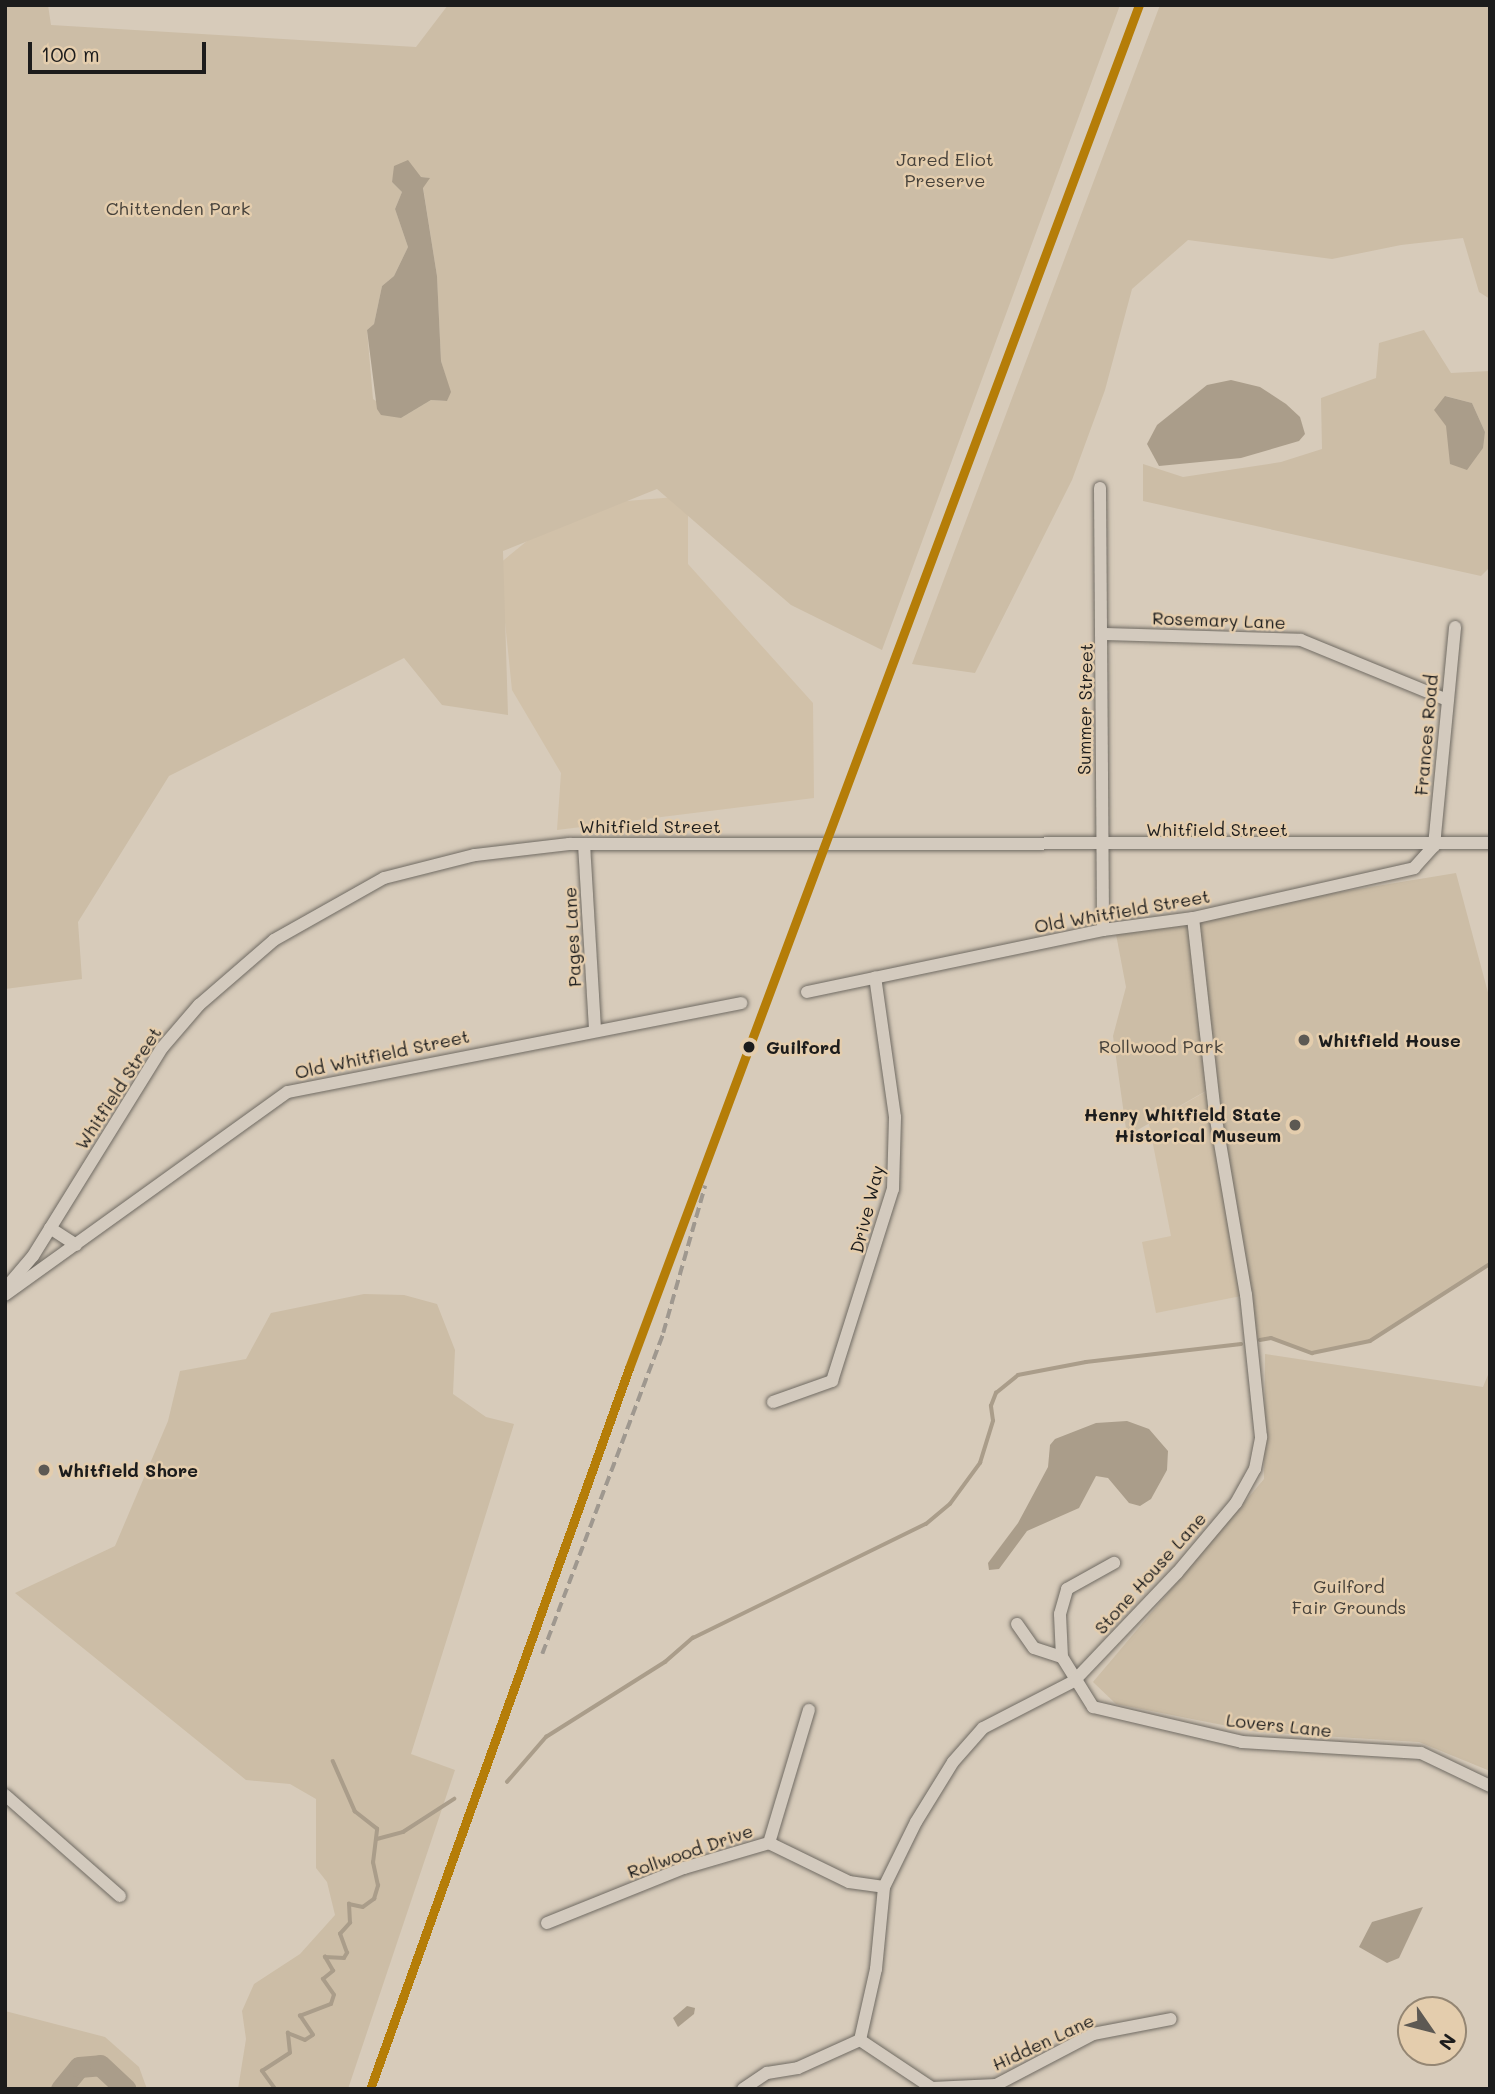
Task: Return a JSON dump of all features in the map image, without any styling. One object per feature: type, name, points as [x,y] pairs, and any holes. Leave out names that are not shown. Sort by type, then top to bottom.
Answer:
[{"type":"street","name":"Summer Street","points":[[1100,488],[1103,930]]},
{"type":"street","name":"Frances Road","points":[[1434,846],[1455,627]]},
{"type":"street","name":"Rosemary Lane","points":[[1103,634],[1301,640],[1447,700]]},
{"type":"street","name":"Whitfield Street","points":[[5,1289],[50,1228],[162,1048],[227,978],[274,940],[384,878],[510,849],[584,844],[849,843],[1101,847],[1434,846],[1490,843]]},
{"type":"street","name":"Pages Lane","points":[[584,844],[595,1028]]},
{"type":"street","name":"Old Whitfield Street","points":[[807,992],[1103,930],[1192,918],[1401,873],[1414,868],[1434,846]]},
{"type":"street","name":"Stone House Lane","points":[[860,2040],[876,1969],[884,1887],[947,1772],[983,1728],[1074,1681],[1177,1573],[1236,1503],[1255,1469],[1261,1437],[1247,1295],[1215,1114],[1192,918]]},
{"type":"street","name":"Drive Way","points":[[773,1402],[832,1381],[894,1189],[895,1117],[875,977]]},
{"type":"street","name":"Old Whitfield Street","points":[[5,1295],[76,1245],[141,1194],[288,1092],[595,1028],[741,1003]]},
{"type":"street","points":[[50,1228],[76,1245]]},
{"type":"street","points":[[1017,1624],[1034,1648],[1062,1657],[1060,1614],[1067,1589],[1114,1563]]},
{"type":"street","name":"Lovers Lane","points":[[1062,1657],[1074,1681],[1093,1707],[1242,1742],[1421,1753],[1490,1786]]},
{"type":"street","points":[[769,1843],[809,1710]]},
{"type":"street","points":[[5,1795],[120,1896]]},
{"type":"street","name":"Rollwood Drive","points":[[547,1923],[684,1868],[769,1843],[849,1882],[884,1887]]},
{"type":"street","name":"Hidden Lane","points":[[860,2040],[932,2088],[996,2085],[1093,2034],[1171,2018]]},
{"type":"street","points":[[743,2089],[766,2073],[798,2068],[860,2040]]},
{"type":"shaded area","points":[[408,160],[421,177],[430,178],[423,188],[437,276],[441,361],[451,392],[447,401],[431,400],[401,418],[381,415],[377,409],[367,330],[374,324],[382,286],[394,276],[408,247],[395,209],[402,192],[392,182],[394,166]]},
{"type":"shaded area","points":[[1231,380],[1260,387],[1286,404],[1300,417],[1305,434],[1299,441],[1241,458],[1159,466],[1147,444],[1157,425],[1207,385]]},
{"type":"shaded area","points":[[1445,396],[1472,403],[1485,432],[1483,448],[1467,470],[1450,464],[1446,426],[1434,410]]},
{"type":"shaded area","points":[[688,496],[688,564],[813,703],[814,798],[557,830],[561,773],[512,690],[499,564],[527,541],[590,504]]},
{"type":"shaded area","points":[[1212,1088],[1246,1295],[1156,1313],[1142,1242],[1171,1236],[1149,1124]]},
{"type":"shaded area","points":[[1127,1421],[1149,1429],[1168,1451],[1167,1470],[1151,1499],[1140,1506],[1129,1503],[1108,1478],[1096,1476],[1079,1508],[1027,1531],[999,1569],[989,1570],[988,1563],[1018,1523],[1048,1467],[1050,1445],[1055,1439],[1096,1423]]},
{"type":"shaded area","points":[[1423,1907],[1399,1958],[1387,1963],[1359,1947],[1372,1922]]},
{"type":"shaded area","points":[[687,2006],[695,2008],[694,2014],[678,2027],[673,2018]]},
{"type":"green space","points":[[5,5],[48,5],[51,25],[416,47],[448,5],[1120,5],[882,650],[791,605],[657,489],[503,551],[508,715],[442,705],[404,658],[169,776],[78,922],[82,979],[5,989]],"holes":[[[394,173],[429,178],[423,187],[437,276],[441,361],[450,392],[447,401],[431,400],[401,418],[373,399],[367,330],[374,324],[382,286],[394,276],[408,247],[395,209],[402,192],[392,182]]]},
{"type":"green space","points":[[1160,5],[1490,5],[1490,299],[1479,292],[1463,238],[1401,245],[1332,259],[1188,240],[1132,289],[1105,390],[1072,480],[975,673],[912,664]]},
{"type":"green space","points":[[1424,330],[1451,373],[1490,371],[1490,567],[1481,576],[1143,501],[1143,464],[1183,477],[1281,462],[1322,449],[1321,398],[1376,378],[1379,343]],"holes":[[[1446,396],[1472,403],[1485,432],[1482,448],[1448,438]]]},
{"type":"green space","name":"Rollwood Park","points":[[1456,873],[1490,1000],[1490,1264],[1370,1341],[1312,1353],[1271,1338],[1251,1342],[1211,1088],[1127,1136],[1113,1036],[1126,987],[1115,929]]},
{"type":"green space","points":[[364,1294],[404,1295],[437,1304],[455,1350],[453,1394],[486,1417],[514,1424],[411,1754],[455,1770],[348,2089],[238,2089],[246,2039],[242,2011],[254,1984],[300,1954],[335,1915],[327,1882],[316,1868],[316,1799],[290,1784],[246,1780],[15,1593],[115,1546],[168,1421],[180,1371],[246,1359],[271,1313]]},
{"type":"green space","name":"Guilford Fair Grounds","points":[[1265,1354],[1483,1387],[1490,1370],[1490,1771],[1419,1742],[1258,1732],[1116,1704],[1093,1682],[1264,1479]]},
{"type":"green space","points":[[5,2011],[105,2037],[139,2067],[147,2089],[5,2089]]},
{"type":"waterway","points":[[1260,1340],[1271,1338],[1312,1353],[1370,1341],[1490,1264]]},
{"type":"waterway","points":[[507,1782],[546,1737],[665,1662],[693,1638],[926,1524],[950,1504],[980,1463],[993,1421],[991,1406],[996,1393],[1018,1375],[1086,1362],[1241,1344]]},
{"type":"waterway","points":[[275,2089],[262,2071],[290,2053],[288,2033],[305,2040],[313,2035],[300,2016],[331,2004],[334,1995],[323,1979],[333,1971],[325,1957],[344,1958],[347,1953],[340,1934],[350,1923],[349,1904],[363,1907],[374,1899],[378,1886],[373,1863],[377,1829],[355,1812],[333,1762]]},
{"type":"waterway","points":[[377,1839],[403,1832],[454,1799]]},
{"type":"waterway","points":[[61,2089],[79,2067],[100,2065],[126,2089]]},
{"type":"railway","points":[[542,1654],[663,1333],[705,1186]]},
{"type":"transit line","points":[[370,2089],[629,1368],[1139,5]]},
{"type":"place","name":"Whitfield House","points":[[1304,1040]]},
{"type":"place","name":"Guilford","points":[[749,1047]]},
{"type":"place","name":"Henry Whitfield State Historical Museum","points":[[1295,1125]]},
{"type":"place","name":"Whitfield Shore","points":[[44,1470]]},
{"type":"park label","name":"Jared Eliot Preserve","points":[[945,170]]},
{"type":"park label","name":"Chittenden Park","points":[[178,208]]}]
